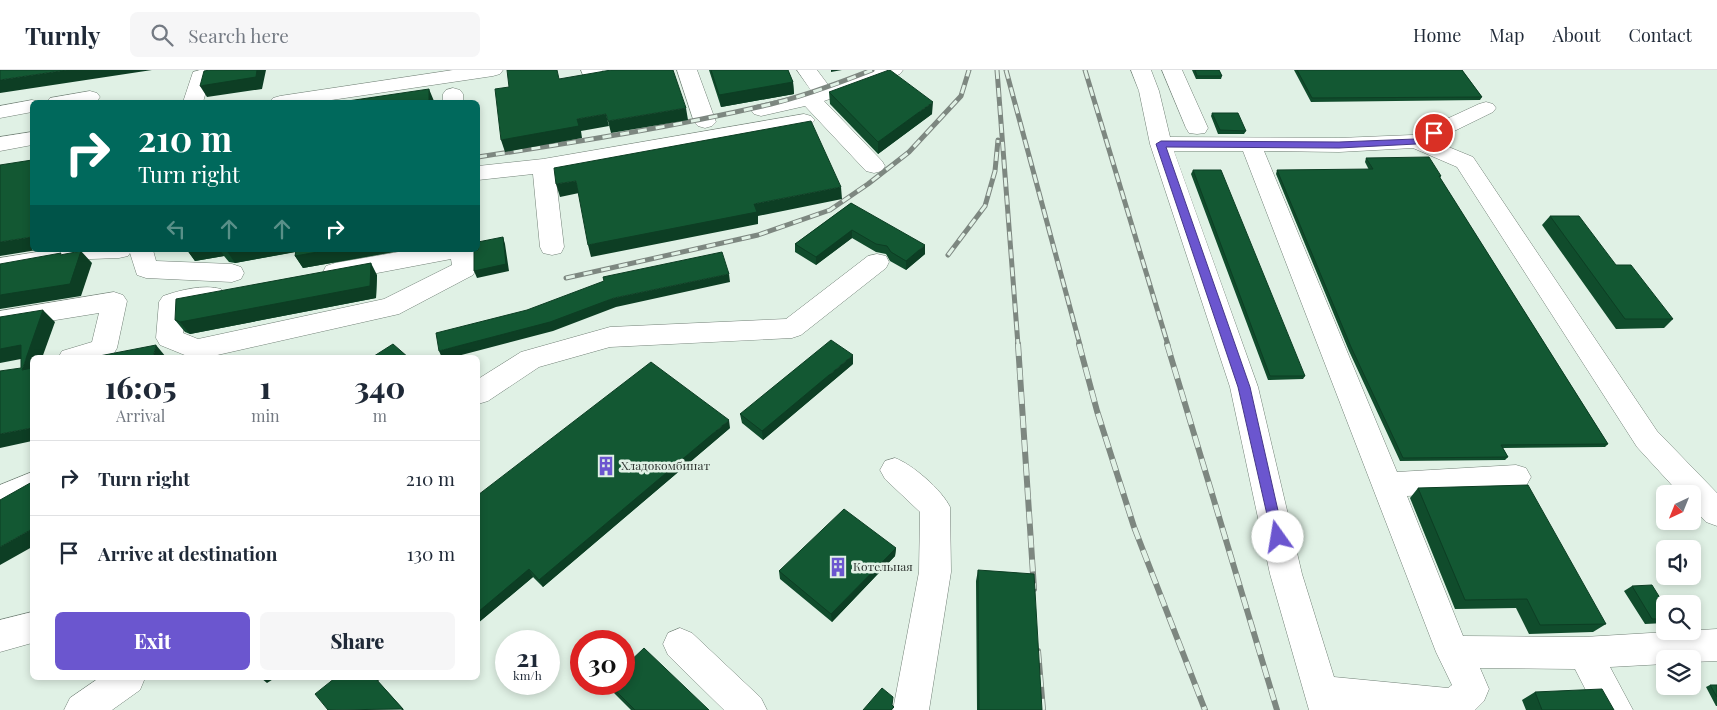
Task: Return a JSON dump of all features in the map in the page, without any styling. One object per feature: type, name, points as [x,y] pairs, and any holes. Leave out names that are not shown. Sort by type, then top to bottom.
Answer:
[{"type":"street","points":[[194,100],[200,76],[242,70]]},
{"type":"street","points":[[290,100],[398,78],[493,70]]},
{"type":"street","points":[[687,70],[705,122]]},
{"type":"street","points":[[807,70],[817,96],[874,166]]},
{"type":"street","points":[[654,146],[691,125],[817,96],[893,70]]},
{"type":"street","points":[[1172,70],[1197,128]]},
{"type":"street","points":[[1181,90],[1145,81],[1161,144],[1244,387],[1286,574],[1325,702],[1454,706],[1472,689],[1452,652],[1388,485],[1251,144]]},
{"type":"street","points":[[70,100],[90,97]]},
{"type":"street","points":[[0,112],[30,106]]},
{"type":"street","points":[[1161,144],[1339,145],[1416,141],[1486,108]]},
{"type":"street","points":[[480,172],[543,166],[804,120]]},
{"type":"street","points":[[0,144],[30,139]]},
{"type":"street","points":[[1416,141],[1465,162],[1647,439],[1717,513]]},
{"type":"street","points":[[543,166],[552,246]]},
{"type":"street","points":[[0,267],[85,252]]},
{"type":"street","points":[[142,252],[146,269],[241,280],[172,302],[169,338],[197,349],[390,307],[464,268],[464,252]]},
{"type":"street","points":[[309,277],[445,252]]},
{"type":"street","points":[[480,392],[530,359],[610,337],[792,328],[877,262]]},
{"type":"street","points":[[0,320],[114,301],[104,348],[81,355]]},
{"type":"street","points":[[895,470],[936,507],[935,572],[911,710]]},
{"type":"street","points":[[1388,485],[1516,477]]},
{"type":"street","points":[[0,499],[30,485]]},
{"type":"street","points":[[0,636],[30,628]]},
{"type":"street","points":[[680,644],[749,710]]},
{"type":"street","points":[[1452,652],[1584,653],[1717,646]]},
{"type":"street","points":[[1584,653],[1615,710]]},
{"type":"street","points":[[82,710],[125,680]]},
{"type":"building","points":[[0,70],[67,70],[0,80]]},
{"type":"building","points":[[257,70],[256,77],[200,86],[204,71]]},
{"type":"building","points":[[507,70],[557,70],[559,79],[611,70],[673,70],[686,108],[608,121],[606,114],[577,119],[579,126],[501,140],[495,89],[509,87]]},
{"type":"building","points":[[711,70],[788,70],[793,82],[719,95]]},
{"type":"building","points":[[890,70],[933,102],[878,142],[829,92]]},
{"type":"building","points":[[1195,70],[1219,70],[1222,76],[1197,76]]},
{"type":"building","points":[[1297,70],[1462,70],[1482,97],[1312,98]]},
{"type":"building","points":[[429,89],[429,100],[355,100]]},
{"type":"building","points":[[1212,113],[1238,113],[1246,131],[1220,130]]},
{"type":"building","points":[[811,121],[841,187],[754,204],[757,212],[588,245],[576,181],[556,184],[554,168]]},
{"type":"building","points":[[1429,157],[1441,176],[1439,176],[1608,444],[1501,445],[1508,457],[1403,458],[1351,347],[1277,170],[1373,169],[1366,158]]},
{"type":"building","points":[[30,160],[30,237],[0,242],[0,165]]},
{"type":"building","points":[[1193,170],[1221,170],[1305,376],[1270,376]]},
{"type":"building","points":[[851,203],[925,245],[906,261],[891,252],[887,246],[876,244],[852,230],[816,257],[795,244]]},
{"type":"building","points":[[1550,216],[1579,216],[1616,265],[1631,265],[1673,319],[1625,319]]},
{"type":"building","points":[[503,237],[506,264],[474,271],[474,252],[480,252],[480,242]]},
{"type":"building","points":[[81,252],[70,284],[0,295],[0,264],[61,253],[60,255]]},
{"type":"building","points":[[296,252],[318,252],[295,256]]},
{"type":"building","points":[[722,252],[729,274],[614,298],[550,322],[439,351],[436,333],[527,310],[604,281],[603,277]]},
{"type":"building","points":[[371,263],[370,286],[180,322],[175,320],[176,299]]},
{"type":"building","points":[[43,310],[22,370],[30,368],[30,428],[0,434],[0,371],[21,368],[21,345],[0,349],[0,317]]},
{"type":"building","points":[[831,340],[853,355],[762,431],[740,414]]},
{"type":"building","points":[[393,344],[406,355],[376,355]]},
{"type":"building","points":[[156,345],[154,355],[104,355]]},
{"type":"building","name":"Хладокомбинат","points":[[651,362],[729,420],[539,580],[529,569],[480,610],[480,493]]},
{"type":"building","points":[[30,483],[30,530],[0,547],[0,500]]},
{"type":"building","points":[[1528,485],[1606,624],[1540,625],[1527,599],[1465,600],[1418,488]]},
{"type":"building","name":"Котельная","points":[[844,509],[896,548],[831,614],[779,571]]},
{"type":"building","points":[[978,570],[1034,574],[1042,710],[979,710]]},
{"type":"building","points":[[1652,585],[1658,595],[1656,595],[1656,619],[1652,619],[1632,586]]},
{"type":"building","points":[[644,648],[709,710],[635,710],[620,695],[635,695],[635,657]]},
{"type":"building","points":[[332,680],[377,680],[403,709],[328,710],[315,694]]},
{"type":"building","points":[[1710,685],[1717,685],[1717,697]]},
{"type":"building","points":[[882,688],[893,697],[892,705],[894,707],[891,710],[863,710]]},
{"type":"building","points":[[1602,689],[1614,710],[1542,710],[1535,692]]},
{"type":"railway","points":[[480,157],[625,134],[735,112],[796,97],[872,70]]},
{"type":"railway","points":[[566,278],[758,235],[830,210],[868,184],[909,152],[961,96],[969,70]]},
{"type":"railway","points":[[997,70],[1018,345]]},
{"type":"railway","points":[[1006,70],[1080,345]]},
{"type":"railway","points":[[1085,70],[1168,345]]},
{"type":"railway","points":[[948,255],[985,206],[995,171],[998,140]]},
{"type":"railway","points":[[1018,344],[1034,589]]},
{"type":"railway","points":[[1079,344],[1097,411],[1134,527],[1205,710]]},
{"type":"railway","points":[[1167,344],[1277,710]]},
{"type":"railway","points":[[1038,651],[1043,710]]},
{"type":"place","name":"Хладокомбинат","points":[[606,466]]},
{"type":"place","name":"Котельная","points":[[838,567]]},
{"type":"route","points":[[1278,537],[1244,387],[1161,144],[1339,145],[1416,141],[1434,133]]}]
